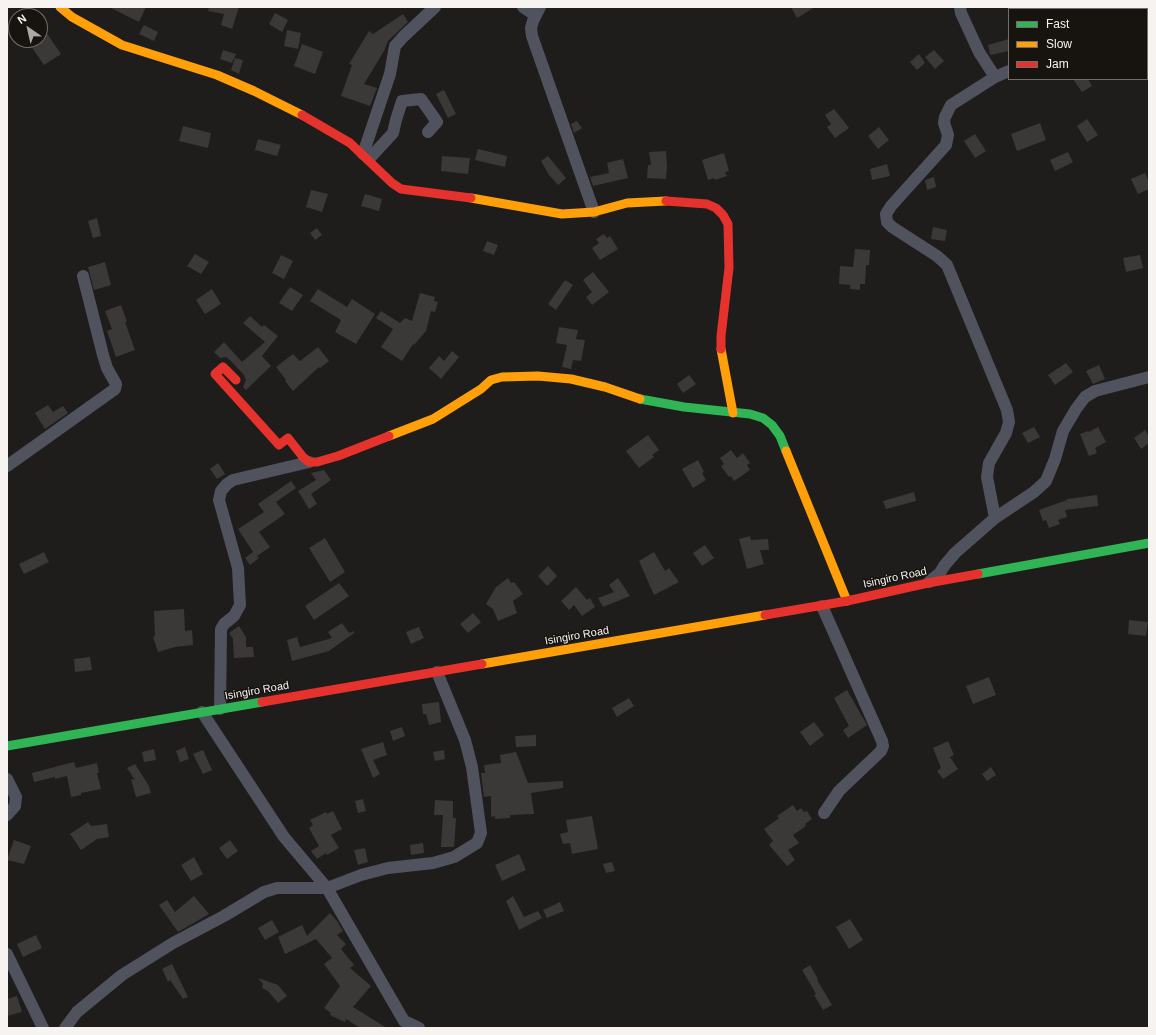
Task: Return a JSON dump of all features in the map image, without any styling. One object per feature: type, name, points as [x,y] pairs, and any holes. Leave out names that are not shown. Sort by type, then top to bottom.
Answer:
[{"type":"street","points":[[60,7],[72,17],[122,45],[217,74],[314,121],[350,143],[366,156],[392,183],[401,188],[414,191],[467,197],[562,214],[594,212],[627,203],[665,201],[707,204],[716,208],[723,215],[728,224],[729,268],[721,336],[721,352],[733,413]]},
{"type":"street","points":[[366,156],[390,74],[395,46],[435,7]]},
{"type":"street","points":[[524,7],[538,11],[531,28],[532,36],[594,212]]},
{"type":"street","points":[[960,7],[961,13],[979,52],[995,77]]},
{"type":"street","points":[[995,518],[987,477],[989,463],[1006,433],[1009,422],[1007,410],[947,265],[892,227],[887,222],[886,214],[891,206],[946,145],[948,135],[944,123],[945,117],[951,105],[995,77],[1008,71]]},
{"type":"street","points":[[366,156],[393,133],[402,101],[421,99],[437,122],[428,132]]},
{"type":"street","points":[[7,466],[115,389],[116,384],[103,355],[83,276]]},
{"type":"street","points":[[236,380],[223,367],[215,374],[279,445],[288,438],[303,457],[309,462]]},
{"type":"street","points":[[220,709],[221,629],[224,624],[234,616],[240,605],[238,568],[219,500],[221,490],[233,480],[338,456],[433,419],[481,389],[491,380],[502,377],[538,376],[571,379],[605,387],[642,400],[684,407],[750,414],[763,418],[772,425],[780,436],[847,601]]},
{"type":"street","points":[[928,583],[940,573],[944,566],[956,553],[995,518],[1034,492],[1046,481],[1055,459],[1063,431],[1085,397],[1095,391],[1149,377]]},
{"type":"street","name":"Isingiro Road","points":[[7,746],[822,606],[928,583],[1149,543]]},
{"type":"street","points":[[822,606],[883,746],[881,751],[839,792],[824,812]]},
{"type":"street","points":[[65,1028],[77,1012],[122,975],[174,943],[264,892],[277,888],[327,888],[361,875],[388,868],[433,863],[454,857],[477,843],[481,833],[472,767],[465,740],[437,672]]},
{"type":"street","points":[[202,712],[284,837],[327,888],[402,1024],[419,1028]]},
{"type":"street","points":[[7,779],[16,797],[15,806],[7,815]]},
{"type":"street","points":[[7,954],[43,1028]]},
{"type":"building","points":[[109,7],[146,7],[139,22]]},
{"type":"building","points":[[209,7],[239,7],[232,29],[221,25],[224,14],[208,11]]},
{"type":"building","points":[[791,7],[815,7],[797,18]]},
{"type":"building","points":[[275,13],[288,20],[282,32],[269,24]]},
{"type":"building","points":[[403,14],[408,22],[388,41],[384,51],[364,84],[377,88],[370,106],[341,96],[352,65],[349,64],[369,31],[373,34]]},
{"type":"building","points":[[144,25],[158,32],[154,41],[139,34]]},
{"type":"building","points":[[287,30],[301,33],[298,49],[284,46]]},
{"type":"building","points":[[48,35],[61,54],[44,65],[32,48],[48,48]]},
{"type":"building","points":[[1008,39],[1008,51],[990,55],[988,45]]},
{"type":"building","points":[[302,44],[323,52],[315,74],[294,66]]},
{"type":"building","points":[[223,50],[236,54],[232,63],[220,59]]},
{"type":"building","points":[[934,50],[944,61],[935,69],[925,57]]},
{"type":"building","points":[[919,54],[925,63],[917,70],[910,62]]},
{"type":"building","points":[[235,58],[243,60],[239,74],[231,70]]},
{"type":"building","points":[[1074,80],[1089,80],[1092,86],[1082,92]]},
{"type":"building","points":[[444,90],[456,114],[448,118],[436,94]]},
{"type":"building","points":[[834,109],[849,128],[835,138],[827,127],[831,124],[825,115]]},
{"type":"building","points":[[1087,119],[1098,135],[1087,142],[1077,126]]},
{"type":"building","points":[[577,121],[582,128],[574,133],[571,124]]},
{"type":"building","points":[[1040,123],[1046,140],[1017,151],[1011,134]]},
{"type":"building","points":[[183,126],[211,133],[208,148],[179,141]]},
{"type":"building","points":[[879,127],[889,140],[878,149],[868,136]]},
{"type":"building","points":[[975,134],[986,151],[975,158],[964,141]]},
{"type":"building","points":[[258,139],[281,145],[277,156],[255,150]]},
{"type":"building","points":[[478,149],[507,156],[505,167],[475,160]]},
{"type":"building","points":[[666,151],[666,179],[647,178],[648,165],[651,165],[649,152]]},
{"type":"building","points":[[1068,152],[1073,162],[1055,171],[1050,160]]},
{"type":"building","points":[[724,153],[729,171],[725,172],[727,176],[715,180],[714,178],[708,180],[702,160]]},
{"type":"building","points":[[442,156],[470,158],[468,174],[441,171]]},
{"type":"building","points":[[548,156],[566,178],[558,185],[549,175],[541,161]]},
{"type":"building","points":[[623,159],[628,178],[593,186],[590,177],[609,173],[607,163]]},
{"type":"building","points":[[887,164],[890,176],[872,180],[870,169]]},
{"type":"building","points":[[1145,173],[1149,182],[1149,189],[1138,194],[1131,179]]},
{"type":"building","points":[[934,177],[936,187],[927,190],[925,180]]},
{"type":"building","points":[[311,190],[328,194],[322,212],[306,207]]},
{"type":"building","points":[[365,194],[382,199],[379,211],[361,206]]},
{"type":"building","points":[[97,218],[101,236],[93,238],[88,221]]},
{"type":"building","points":[[933,227],[947,230],[945,241],[931,239]]},
{"type":"building","points":[[317,228],[322,235],[315,240],[310,233]]},
{"type":"building","points":[[604,234],[607,238],[610,236],[618,249],[600,260],[592,248],[599,243],[596,239]]},
{"type":"building","points":[[487,241],[498,245],[494,255],[483,251]]},
{"type":"building","points":[[855,249],[870,250],[869,265],[866,265],[865,284],[860,284],[860,290],[850,289],[850,285],[839,284],[840,266],[853,267]]},
{"type":"building","points":[[195,254],[209,262],[201,274],[187,266]]},
{"type":"building","points":[[281,255],[293,261],[284,279],[272,273]]},
{"type":"building","points":[[1140,255],[1143,268],[1126,272],[1123,258]]},
{"type":"building","points":[[105,262],[111,285],[94,290],[88,267]]},
{"type":"building","points":[[593,272],[609,292],[592,305],[586,297],[592,292],[583,280]]},
{"type":"building","points":[[565,280],[573,285],[556,310],[548,304]]},
{"type":"building","points":[[290,287],[303,295],[292,311],[279,303]]},
{"type":"building","points":[[212,289],[221,304],[205,314],[196,300]]},
{"type":"building","points":[[318,289],[347,307],[352,299],[375,314],[356,344],[335,332],[341,320],[310,301]]},
{"type":"building","points":[[420,293],[435,297],[434,301],[438,302],[435,312],[431,311],[426,331],[414,345],[413,344],[402,361],[381,347],[393,329],[376,318],[381,311],[400,323],[405,318],[412,321]]},
{"type":"building","points":[[121,305],[127,322],[125,322],[135,350],[116,357],[107,331],[112,329],[105,311]]},
{"type":"building","points":[[250,316],[262,327],[264,325],[278,336],[262,356],[271,366],[246,390],[243,387],[246,380],[244,375],[230,360],[226,357],[220,358],[214,352],[224,342],[242,362],[265,342],[243,323]]},
{"type":"building","points":[[559,327],[578,330],[576,339],[585,340],[581,361],[573,360],[571,369],[562,367],[567,345],[556,343]]},
{"type":"building","points":[[318,347],[329,361],[320,368],[319,367],[293,391],[276,367],[293,354],[300,361]]},
{"type":"building","points":[[452,351],[459,357],[441,379],[429,368],[439,356],[444,361]]},
{"type":"building","points":[[1066,363],[1073,372],[1055,385],[1048,375]]},
{"type":"building","points":[[1099,365],[1105,379],[1093,384],[1086,371]]},
{"type":"building","points":[[689,375],[696,384],[683,393],[677,384]]},
{"type":"building","points":[[48,405],[53,412],[63,406],[68,413],[45,429],[35,413]]},
{"type":"building","points":[[1034,427],[1040,437],[1028,443],[1022,433]]},
{"type":"building","points":[[1098,427],[1106,442],[1095,448],[1097,453],[1089,456],[1080,434],[1089,432]]},
{"type":"building","points":[[1145,430],[1149,436],[1149,443],[1141,449],[1134,438]]},
{"type":"building","points":[[648,435],[659,450],[652,455],[654,457],[639,468],[626,451]]},
{"type":"building","points":[[731,450],[737,458],[743,453],[750,463],[747,465],[750,470],[734,481],[721,466],[724,464],[720,458]]},
{"type":"building","points":[[698,460],[706,480],[693,488],[682,469]]},
{"type":"building","points":[[218,463],[225,474],[217,479],[210,469]]},
{"type":"building","points":[[324,470],[331,480],[311,494],[317,504],[309,509],[298,491],[316,480],[311,473]]},
{"type":"building","points":[[291,481],[296,488],[276,502],[285,514],[259,532],[270,547],[257,556],[259,558],[250,565],[245,558],[253,552],[238,529],[264,512],[258,504]]},
{"type":"building","points":[[914,492],[916,501],[886,509],[883,501]]},
{"type":"building","points":[[1097,495],[1098,506],[1065,510],[1067,517],[1058,520],[1060,524],[1049,528],[1046,520],[1043,521],[1039,510],[1067,499]]},
{"type":"building","points":[[750,536],[751,540],[768,539],[769,550],[760,550],[764,564],[747,569],[739,539]]},
{"type":"building","points":[[325,538],[345,572],[330,582],[309,548]]},
{"type":"building","points":[[705,545],[714,558],[702,566],[693,553]]},
{"type":"building","points":[[44,552],[49,562],[24,574],[19,564]]},
{"type":"building","points":[[654,552],[665,571],[669,568],[679,582],[654,595],[639,561]]},
{"type":"building","points":[[548,566],[557,576],[547,586],[538,576]]},
{"type":"building","points":[[508,578],[511,583],[514,582],[523,594],[513,601],[517,613],[498,621],[493,609],[486,604],[496,587]]},
{"type":"building","points":[[618,578],[630,596],[603,607],[598,598],[614,592],[609,585]]},
{"type":"building","points":[[339,583],[349,596],[314,620],[305,606]]},
{"type":"building","points":[[576,587],[587,600],[590,598],[595,607],[582,616],[574,605],[569,610],[561,601]]},
{"type":"building","points":[[184,609],[185,631],[192,630],[193,645],[175,647],[158,652],[153,637],[155,636],[154,611]]},
{"type":"building","points":[[473,613],[481,622],[468,633],[460,624]]},
{"type":"building","points":[[1129,620],[1148,622],[1146,636],[1128,634]]},
{"type":"building","points":[[342,623],[349,633],[354,631],[354,633],[329,651],[292,661],[287,640],[297,637],[300,647],[332,638],[328,632]]},
{"type":"building","points":[[239,626],[246,637],[246,647],[253,647],[254,657],[234,658],[233,639],[229,633]]},
{"type":"building","points":[[419,627],[424,638],[411,644],[406,632]]},
{"type":"building","points":[[90,657],[92,670],[75,672],[74,659]]},
{"type":"building","points":[[989,677],[996,695],[973,704],[966,686]]},
{"type":"building","points":[[847,690],[867,725],[848,738],[843,730],[849,726],[834,698]]},
{"type":"building","points":[[629,698],[634,706],[617,717],[612,708]]},
{"type":"building","points":[[439,702],[441,722],[429,725],[426,714],[423,714],[422,704]]},
{"type":"building","points":[[814,722],[824,735],[810,746],[800,732]]},
{"type":"building","points":[[402,727],[405,736],[393,741],[390,731]]},
{"type":"building","points":[[536,735],[536,746],[516,747],[515,736]]},
{"type":"building","points":[[948,741],[954,755],[950,757],[958,769],[943,779],[937,771],[941,768],[933,748]]},
{"type":"building","points":[[383,742],[387,755],[373,760],[380,774],[373,778],[361,749]]},
{"type":"building","points":[[185,747],[189,759],[180,762],[176,751]]},
{"type":"building","points":[[154,749],[156,760],[144,762],[142,752]]},
{"type":"building","points":[[203,750],[212,770],[203,774],[193,754]]},
{"type":"building","points":[[444,750],[445,759],[435,761],[433,752]]},
{"type":"building","points":[[516,752],[528,783],[563,781],[563,788],[531,793],[534,814],[510,815],[510,818],[495,819],[495,816],[491,817],[491,796],[484,797],[481,773],[485,773],[484,765],[501,763],[500,755]]},
{"type":"building","points":[[74,762],[76,768],[97,763],[99,773],[97,773],[101,789],[81,793],[81,795],[71,797],[67,776],[34,782],[32,773]]},
{"type":"building","points":[[135,764],[149,786],[151,793],[136,797],[131,779],[135,780],[127,768]]},
{"type":"building","points":[[991,767],[996,775],[987,781],[982,774]]},
{"type":"building","points":[[363,799],[366,811],[358,813],[355,801]]},
{"type":"building","points":[[435,800],[453,801],[453,818],[456,818],[454,847],[441,847],[443,815],[434,815]]},
{"type":"building","points":[[793,805],[797,811],[801,808],[804,812],[807,811],[812,819],[805,824],[806,826],[793,835],[799,843],[788,850],[795,860],[787,866],[769,845],[773,841],[764,829],[779,818],[777,816]]},
{"type":"building","points":[[333,811],[342,829],[331,835],[339,848],[327,855],[326,853],[317,859],[311,851],[319,846],[309,828],[313,825],[310,820],[326,812],[327,814]]},
{"type":"building","points":[[592,816],[598,849],[572,854],[570,843],[563,844],[560,834],[568,832],[566,820]]},
{"type":"building","points":[[88,822],[91,826],[107,824],[109,837],[97,839],[81,850],[70,834]]},
{"type":"building","points":[[14,840],[31,846],[24,864],[7,860]]},
{"type":"building","points":[[230,840],[238,851],[227,859],[219,848]]},
{"type":"building","points":[[423,843],[424,853],[411,855],[410,845]]},
{"type":"building","points":[[365,848],[368,862],[358,865],[354,850]]},
{"type":"building","points":[[519,854],[526,870],[502,881],[495,865]]},
{"type":"building","points":[[194,857],[203,874],[191,881],[181,865]]},
{"type":"building","points":[[612,862],[615,871],[606,873],[603,864]]},
{"type":"building","points":[[194,896],[209,914],[178,932],[159,905],[167,900],[175,912]]},
{"type":"building","points":[[513,896],[524,917],[538,911],[542,918],[519,930],[506,901]]},
{"type":"building","points":[[560,902],[564,911],[547,918],[543,910]]},
{"type":"building","points":[[330,913],[343,931],[337,935],[346,944],[341,949],[354,965],[350,968],[371,986],[353,1007],[387,1028],[360,1028],[346,1019],[345,1022],[330,1015],[331,1013],[324,1008],[340,986],[324,964],[332,958],[316,939],[285,954],[278,937],[302,925],[307,936]]},
{"type":"building","points":[[850,919],[863,940],[849,949],[836,927]]},
{"type":"building","points":[[272,920],[279,932],[265,940],[258,928]]},
{"type":"building","points":[[36,935],[42,948],[23,957],[17,944]]},
{"type":"building","points":[[172,964],[188,997],[183,999],[170,980],[168,982],[162,969]]},
{"type":"building","points":[[810,965],[832,1005],[823,1010],[814,995],[816,994],[802,970]]},
{"type":"building","points":[[258,978],[278,985],[287,996],[278,1003],[268,991],[262,988],[263,984]]},
{"type":"building","points":[[17,996],[22,1012],[7,1016],[7,999]]},
{"type":"traffic: fast","points":[[640,399],[684,407],[750,414],[763,418],[772,425],[780,436],[786,451]]},
{"type":"traffic: fast","points":[[978,574],[1149,543]]},
{"type":"traffic: fast","points":[[7,746],[262,702]]},
{"type":"traffic: slow","points":[[60,7],[72,17],[122,45],[217,75],[254,91],[302,115]]},
{"type":"traffic: slow","points":[[471,198],[562,214],[594,212],[627,203],[666,201]]},
{"type":"traffic: slow","points":[[721,349],[733,413]]},
{"type":"traffic: slow","points":[[389,436],[433,419],[481,389],[491,380],[502,377],[538,376],[571,379],[605,387],[640,399]]},
{"type":"traffic: slow","points":[[786,451],[847,601]]},
{"type":"traffic: slow","points":[[482,664],[765,615]]},
{"type":"traffic: jam","points":[[302,115],[350,143],[392,183],[401,189],[471,198]]},
{"type":"traffic: jam","points":[[666,201],[707,204],[716,208],[723,215],[728,224],[729,268],[721,336],[721,349]]},
{"type":"traffic: jam","points":[[236,380],[223,367],[215,374],[279,445],[288,438],[303,457],[309,462],[317,462],[338,456],[389,436]]},
{"type":"traffic: jam","points":[[765,615],[847,601],[928,583],[978,574]]},
{"type":"traffic: jam","points":[[262,702],[482,664]]}]
